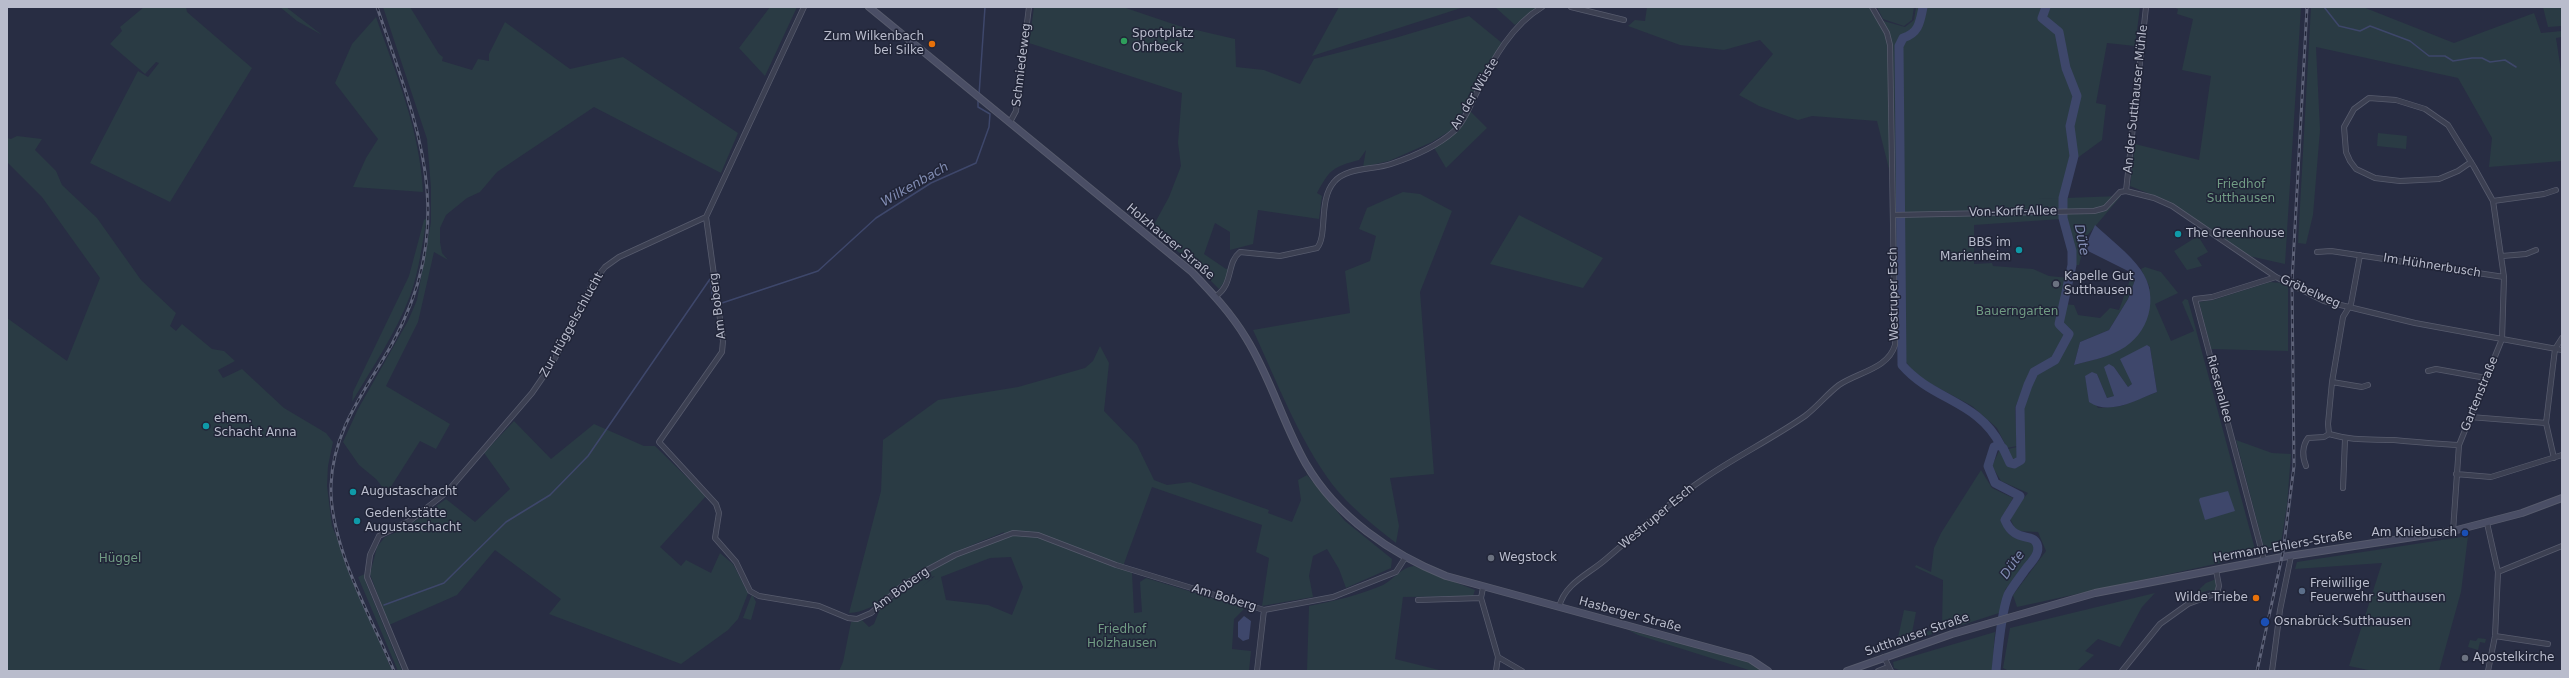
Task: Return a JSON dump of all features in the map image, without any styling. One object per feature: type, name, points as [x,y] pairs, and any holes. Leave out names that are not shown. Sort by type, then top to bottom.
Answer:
[{"type":"street","points":[[706,218],[804,7]]},
{"type":"street","name":"Holzhauser Straße","points":[[869,7],[1192,272],[1216,296],[1247,339],[1297,446],[1321,485],[1350,517],[1384,545],[1405,558],[1446,576],[1480,587]]},
{"type":"street","name":"Schmiedeweg","points":[[1010,122],[1016,112],[1029,7]]},
{"type":"street","name":"An der Wüste","points":[[1216,296],[1226,287],[1234,259],[1240,252],[1280,256],[1317,248],[1322,239],[1325,204],[1329,189],[1338,178],[1348,173],[1404,159],[1445,138],[1455,130],[1483,78],[1515,28],[1542,7]]},
{"type":"street","points":[[1571,7],[1624,20]]},
{"type":"street","name":"Westruper Esch","points":[[1559,607],[1566,589],[1591,572],[1686,492],[1806,415],[1838,386],[1886,361],[1892,354],[1895,345],[1895,215],[1890,45],[1887,32],[1872,7]]},
{"type":"street","name":"An der Sutthauser Mühle","points":[[2126,191],[2146,7]]},
{"type":"street","name":"Gartenstraße","points":[[2453,531],[2459,445],[2502,339],[2504,277],[2493,201],[2471,162],[2448,125],[2425,109],[2404,102],[2381,97],[2369,98],[2354,109],[2344,128],[2346,152],[2350,161],[2356,169],[2375,178],[2400,181],[2439,179],[2471,162]]},
{"type":"street","points":[[2493,201],[2544,194],[2556,190]]},
{"type":"street","name":"Von-Korff-Allee","points":[[1895,215],[2059,211],[2088,212],[2100,210],[2120,192],[2126,191]]},
{"type":"street","name":"Gröbelweg","points":[[2126,191],[2154,198],[2172,206],[2276,277],[2324,301],[2348,308],[2562,350]]},
{"type":"street","name":"Am Boberg","points":[[706,218],[723,341],[722,352],[659,442],[716,504],[719,513],[715,538],[736,562],[750,591],[759,596],[819,606],[848,618],[857,618],[871,613],[901,587],[927,570],[955,555],[1013,533],[1029,533],[1116,565],[1264,610],[1333,598],[1396,572],[1405,558]]},
{"type":"street","name":"Zur Hüggelschlucht","points":[[406,671],[368,582],[367,570],[370,555],[379,536],[411,520],[447,492],[532,393],[552,364],[594,281],[605,267],[619,257],[706,218]]},
{"type":"street","points":[[2502,256],[2526,254],[2536,250]]},
{"type":"street","name":"Im Hühnerbusch","points":[[2317,252],[2331,251],[2504,277]]},
{"type":"street","points":[[2329,434],[2328,424],[2332,382],[2343,317],[2348,308],[2360,255]]},
{"type":"street","name":"Riesenallee","points":[[2264,560],[2195,299],[2212,297],[2276,277]]},
{"type":"street","points":[[2554,458],[2546,423],[2555,349],[2562,338]]},
{"type":"street","points":[[2428,371],[2436,369],[2486,378]]},
{"type":"street","points":[[2332,382],[2362,387],[2368,385]]},
{"type":"street","points":[[2470,417],[2546,423]]},
{"type":"street","points":[[2306,466],[2303,460],[2304,443],[2308,438],[2324,437],[2329,434],[2345,439],[2459,445]]},
{"type":"street","points":[[2343,488],[2345,439]]},
{"type":"street","points":[[2456,474],[2491,477],[2562,455]]},
{"type":"street","name":"Hermann-Ehlers-Straße","points":[[2008,617],[2095,593],[2264,560],[2453,531],[2487,523],[2562,498]]},
{"type":"street","points":[[2487,523],[2498,572],[2495,636],[2488,671]]},
{"type":"street","points":[[2498,572],[2562,546]]},
{"type":"street","points":[[2272,671],[2279,620],[2291,556]]},
{"type":"street","points":[[2122,671],[2160,624],[2188,604],[2217,593],[2220,586],[2216,570]]},
{"type":"street","points":[[1480,587],[1481,598],[1498,657],[1496,671]]},
{"type":"street","name":"Hasberger Straße","points":[[1480,587],[1750,659],[1768,671]]},
{"type":"street","points":[[1418,600],[1481,598]]},
{"type":"street","points":[[1257,671],[1264,610]]},
{"type":"street","name":"Sutthauser Straße","points":[[1846,671],[1884,657],[2008,617]]},
{"type":"street","points":[[2495,636],[2548,644]]},
{"type":"street","points":[[1498,657],[1522,671]]},
{"type":"street","points":[[1878,671],[1890,669],[1884,657]]},
{"type":"green space","points":[[144,7],[186,7],[187,12],[252,68],[170,202],[90,163],[138,71],[148,77],[159,63],[156,62],[145,74],[110,44],[122,31],[120,27]]},
{"type":"green space","points":[[280,7],[286,7],[322,35],[297,21]]},
{"type":"green space","points":[[383,7],[410,7],[439,54],[443,57],[442,61],[472,70],[478,59],[489,61],[489,54],[505,22],[570,69],[623,57],[738,133],[721,173],[594,107],[497,172],[480,192],[467,198],[446,215],[440,228],[440,242],[442,253],[448,260],[434,252],[418,322],[386,386],[450,424],[436,449],[420,441],[387,493],[376,479],[359,465],[343,442],[358,409],[408,321],[417,300],[431,222],[431,188],[427,139]]},
{"type":"green space","points":[[770,7],[797,7],[765,76],[739,48]]},
{"type":"green space","points":[[1034,7],[1123,7],[1179,26],[1235,39],[1236,67],[1264,70],[1300,84],[1314,59],[1395,38],[1469,16],[1502,43],[1453,129],[1432,142],[1389,161],[1363,167],[1366,150],[1359,160],[1333,170],[1325,179],[1317,193],[1322,196],[1319,219],[1258,210],[1253,244],[1230,250],[1230,232],[1215,223],[1204,254],[1226,269],[1229,268],[1227,278],[1219,289],[1197,267],[1151,230],[1169,197],[1181,166],[1178,143],[1182,93],[1029,43]]},
{"type":"green space","points":[[1339,7],[1464,7],[1312,56]]},
{"type":"green space","points":[[1495,7],[1539,7],[1515,25]]},
{"type":"green space","name":"Bauerngarten","points":[[1647,7],[1872,7],[1880,20],[1905,27],[1914,20],[1916,7],[2140,7],[2135,46],[2107,43],[2096,103],[2106,105],[2102,140],[2076,159],[2069,156],[2071,169],[2063,198],[2008,200],[2121,196],[2086,237],[2079,265],[2071,265],[2061,219],[1974,225],[1974,264],[1992,263],[1993,266],[2033,269],[2049,276],[2069,278],[2058,324],[2067,335],[2054,359],[2034,371],[2026,384],[2025,383],[2015,408],[2017,446],[2007,448],[1997,428],[1972,406],[1918,377],[1906,362],[1906,340],[1893,339],[1890,173],[1877,121],[1812,116],[1798,120],[1759,106],[1739,95],[1773,54],[1760,40],[1724,50],[1680,45],[1628,26],[1635,20],[1645,21]]},
{"type":"green space","points":[[1877,7],[1914,7],[1912,20],[1904,26],[1883,19]]},
{"type":"green space","name":"Friedhof Sutthausen","points":[[2173,7],[2301,7],[2285,264],[2249,256],[2170,202],[2130,186],[2135,144],[2199,160],[2211,76],[2182,70],[2193,19],[2177,14],[2178,9]]},
{"type":"green space","points":[[2311,7],[2363,7],[2454,43],[2534,13],[2541,33],[2562,31],[2562,37],[2556,38],[2562,77],[2562,161],[2489,167],[2492,138],[2458,78],[2316,47],[2320,130],[2313,215],[2306,244],[2298,243]]},
{"type":"green space","points":[[2543,7],[2562,7],[2562,26],[2548,27]]},
{"type":"green space","points":[[376,17],[399,81],[412,124],[421,169],[423,192],[353,187],[366,158],[378,139],[335,83],[352,44]]},
{"type":"green space","points":[[1469,110],[1487,128],[1446,168],[1433,146],[1454,134]]},
{"type":"green space","points":[[2378,133],[2407,136],[2406,149],[2377,146]]},
{"type":"green space","name":"Hüggel","points":[[17,136],[42,139],[35,150],[56,171],[62,185],[97,218],[141,280],[176,313],[170,326],[176,331],[182,324],[212,349],[224,351],[235,361],[218,370],[223,378],[242,369],[284,408],[326,433],[333,442],[328,466],[327,486],[332,526],[392,671],[7,671],[7,318],[67,361],[100,278],[42,197],[7,162],[7,138],[11,139]]},
{"type":"green space","points":[[1403,192],[1420,194],[1452,211],[1420,292],[1434,474],[1390,478],[1399,526],[1396,543],[1354,508],[1332,484],[1298,429],[1253,330],[1350,313],[1345,271],[1370,261],[1376,236],[1359,229],[1367,208]]},
{"type":"green space","points":[[1519,215],[1603,258],[1583,288],[1490,264]]},
{"type":"green space","points":[[427,218],[418,267],[410,296],[391,337],[352,402],[353,392],[409,276],[424,220]]},
{"type":"green space","points":[[2198,236],[2208,252],[2197,258],[2202,266],[2187,270],[2174,251]]},
{"type":"green space","points":[[2145,267],[2161,272],[2178,293],[2155,304],[2171,341],[2194,331],[2182,302],[2185,299],[2188,300],[2256,553],[2228,559],[2220,563],[2017,607],[2013,595],[2046,551],[2038,532],[2016,531],[2009,516],[2028,493],[2001,481],[1992,466],[1999,451],[2017,447],[2020,416],[2029,387],[2036,373],[2056,361],[2070,335],[2060,322],[2064,304],[2074,305],[2078,315],[2100,318],[2110,308],[2119,310],[2132,274],[2135,280],[2128,299],[2109,330],[2080,342],[2074,365],[2104,357],[2150,288],[2141,269]],"holes":[[[2147,345],[2150,347],[2157,392],[2121,406],[2098,408],[2088,390],[2085,376],[2097,374],[2107,398],[2114,396],[2114,367],[2128,387],[2132,384]]]},
{"type":"green space","points":[[2270,282],[2282,283],[2288,286],[2288,351],[2211,349],[2199,302],[2213,300]]},
{"type":"green space","name":"Friedhof Holzhausen","points":[[1100,346],[1109,363],[1104,411],[1137,445],[1154,480],[1167,485],[1190,482],[1269,510],[1268,513],[1292,522],[1301,500],[1298,480],[1307,475],[1345,521],[1392,559],[1391,568],[1346,588],[1339,569],[1327,549],[1313,556],[1309,576],[1313,597],[1262,606],[1269,558],[1256,552],[1262,525],[1152,487],[1122,569],[1132,573],[1134,613],[1142,612],[1140,582],[1146,578],[1245,608],[1234,619],[1232,649],[1251,651],[1249,671],[839,671],[843,662],[851,622],[862,620],[869,627],[874,624],[880,609],[929,571],[932,578],[923,586],[935,576],[932,577],[930,571],[956,557],[1003,539],[1004,532],[943,558],[914,575],[888,596],[869,608],[849,613],[881,491],[883,440],[938,400],[1018,387],[1085,368],[1093,361]],"holes":[[[1011,557],[1023,587],[1012,615],[988,605],[946,600],[941,577],[990,558]]]},
{"type":"green space","points":[[514,421],[551,459],[594,424],[644,446],[655,446],[706,496],[660,547],[681,566],[686,560],[711,573],[720,553],[733,564],[748,593],[738,619],[728,630],[681,664],[549,614],[561,599],[495,550],[457,595],[389,625],[370,574],[377,547],[385,537],[404,529],[446,499],[475,522],[510,489],[484,453]]},
{"type":"green space","points":[[2236,440],[2272,453],[2291,454],[2287,505],[2280,549],[2265,552]]},
{"type":"green space","points":[[1981,470],[1992,488],[2013,498],[2001,519],[2008,533],[2016,538],[2029,542],[2034,546],[2034,552],[2005,590],[2002,612],[1956,627],[1951,618],[1946,629],[1896,647],[1904,610],[1916,612],[1911,638],[1942,626],[1943,580],[1915,567],[1916,565],[1931,572],[1934,548],[1941,533]]},
{"type":"green space","points":[[2468,536],[2461,592],[2439,671],[2373,671],[2349,666],[2382,563],[2295,569],[2297,562]]},
{"type":"green space","points":[[1414,566],[1475,590],[1473,596],[1403,597],[1395,659],[1443,671],[1307,671],[1309,606],[1374,589],[1387,583],[1406,569]]},
{"type":"green space","points":[[365,574],[366,583],[402,671],[398,671],[358,577]]},
{"type":"green space","points":[[2216,579],[2216,588],[2213,593],[2211,594],[2210,590],[2193,595],[2206,583]]},
{"type":"green space","points":[[2155,593],[2142,607],[2120,647],[2098,639],[2085,651],[2094,655],[2077,671],[2009,671],[2003,668],[2010,628]]},
{"type":"green space","points":[[752,594],[756,602],[751,620],[743,618]]},
{"type":"green space","points":[[1628,630],[1748,662],[1761,671],[1752,671],[1638,635]]},
{"type":"green space","points":[[1995,632],[1992,671],[1902,671],[1894,668],[1893,662]]},
{"type":"green space","points":[[2478,638],[2486,639],[2485,643],[2480,642],[2478,650],[2468,647],[2470,640],[2476,641]]},
{"type":"water","points":[[2095,225],[2125,252],[2141,270],[2147,281],[2150,292],[2150,303],[2144,325],[2138,335],[2130,343],[2109,355],[2074,365],[2080,342],[2109,330],[2128,299],[2135,280],[2128,271],[2084,249]]},
{"type":"water","points":[[2147,345],[2150,347],[2157,392],[2132,402],[2114,407],[2097,406],[2089,402],[2085,376],[2092,372],[2097,374],[2107,398],[2114,396],[2104,367],[2109,364],[2114,367],[2128,387],[2132,384],[2120,359]]},
{"type":"water","points":[[2228,491],[2235,511],[2205,520],[2199,500],[2200,498]]},
{"type":"water","points":[[1244,616],[1251,621],[1249,639],[1243,641],[1238,637],[1238,622]]},
{"type":"waterway","name":"Wilkenbach","points":[[979,95],[985,7]]},
{"type":"waterway","name":"Düte","points":[[1923,7],[1916,30],[1903,38],[1899,46],[1902,365],[1914,377],[1980,419],[1991,431],[2001,446]]},
{"type":"waterway","name":"Düte","points":[[1996,671],[2002,622],[2008,595],[2036,555],[2038,548],[2035,541],[2018,535],[2009,527],[2005,520],[2020,496],[1995,483],[1988,466],[1994,447],[1999,445],[2003,448],[2010,463],[2014,464],[2021,460],[2020,408],[2028,385],[2034,372],[2055,360],[2069,334],[2059,324],[2072,265],[2072,251],[2063,218],[2063,198],[2074,156],[2070,126],[2077,96],[2066,68],[2059,32],[2042,18],[2046,7]]},
{"type":"waterway","points":[[2324,7],[2339,26],[2360,31],[2370,26],[2410,41],[2429,56],[2445,56],[2453,61],[2472,58],[2482,58],[2490,62],[2505,60],[2516,67]]},
{"type":"waterway","name":"Wilkenbach","points":[[722,303],[818,271],[876,218],[931,183],[976,163],[989,127],[990,114],[978,107],[978,98]]},
{"type":"waterway","points":[[384,605],[444,583],[506,522],[550,495],[588,456],[710,279],[714,306]]},
{"type":"railway","points":[[377,7],[418,134],[425,174],[428,215],[424,256],[413,299],[392,344],[352,411],[344,428],[333,465],[331,485],[332,508],[344,556],[363,604],[394,671]]},
{"type":"railway","points":[[2257,671],[2283,552],[2294,466],[2292,282],[2307,7]]},
{"type":"place","name":"Sportplatz Ohrbeck","points":[[1124,41]]},
{"type":"place","name":"Zum Wilkenbach bei Silke","points":[[932,44]]},
{"type":"place","name":"The Greenhouse","points":[[2178,234]]},
{"type":"place","name":"BBS im Marienheim","points":[[2019,250]]},
{"type":"place","name":"Kapelle Gut Sutthausen","points":[[2056,284]]},
{"type":"place","name":"ehem. Schacht Anna","points":[[206,426]]},
{"type":"place","name":"Augustaschacht","points":[[353,492]]},
{"type":"place","name":"Gedenkstätte Augustaschacht","points":[[357,521]]},
{"type":"place","name":"Am Kniebusch","points":[[2465,533]]},
{"type":"place","name":"Wegstock","points":[[1491,558]]},
{"type":"place","name":"Freiwillige Feuerwehr Sutthausen","points":[[2302,591]]},
{"type":"place","name":"Wilde Triebe","points":[[2256,598]]},
{"type":"place","name":"Osnabrück-Sutthausen","points":[[2265,622]]},
{"type":"place","name":"Apostelkirche","points":[[2465,658]]}]
